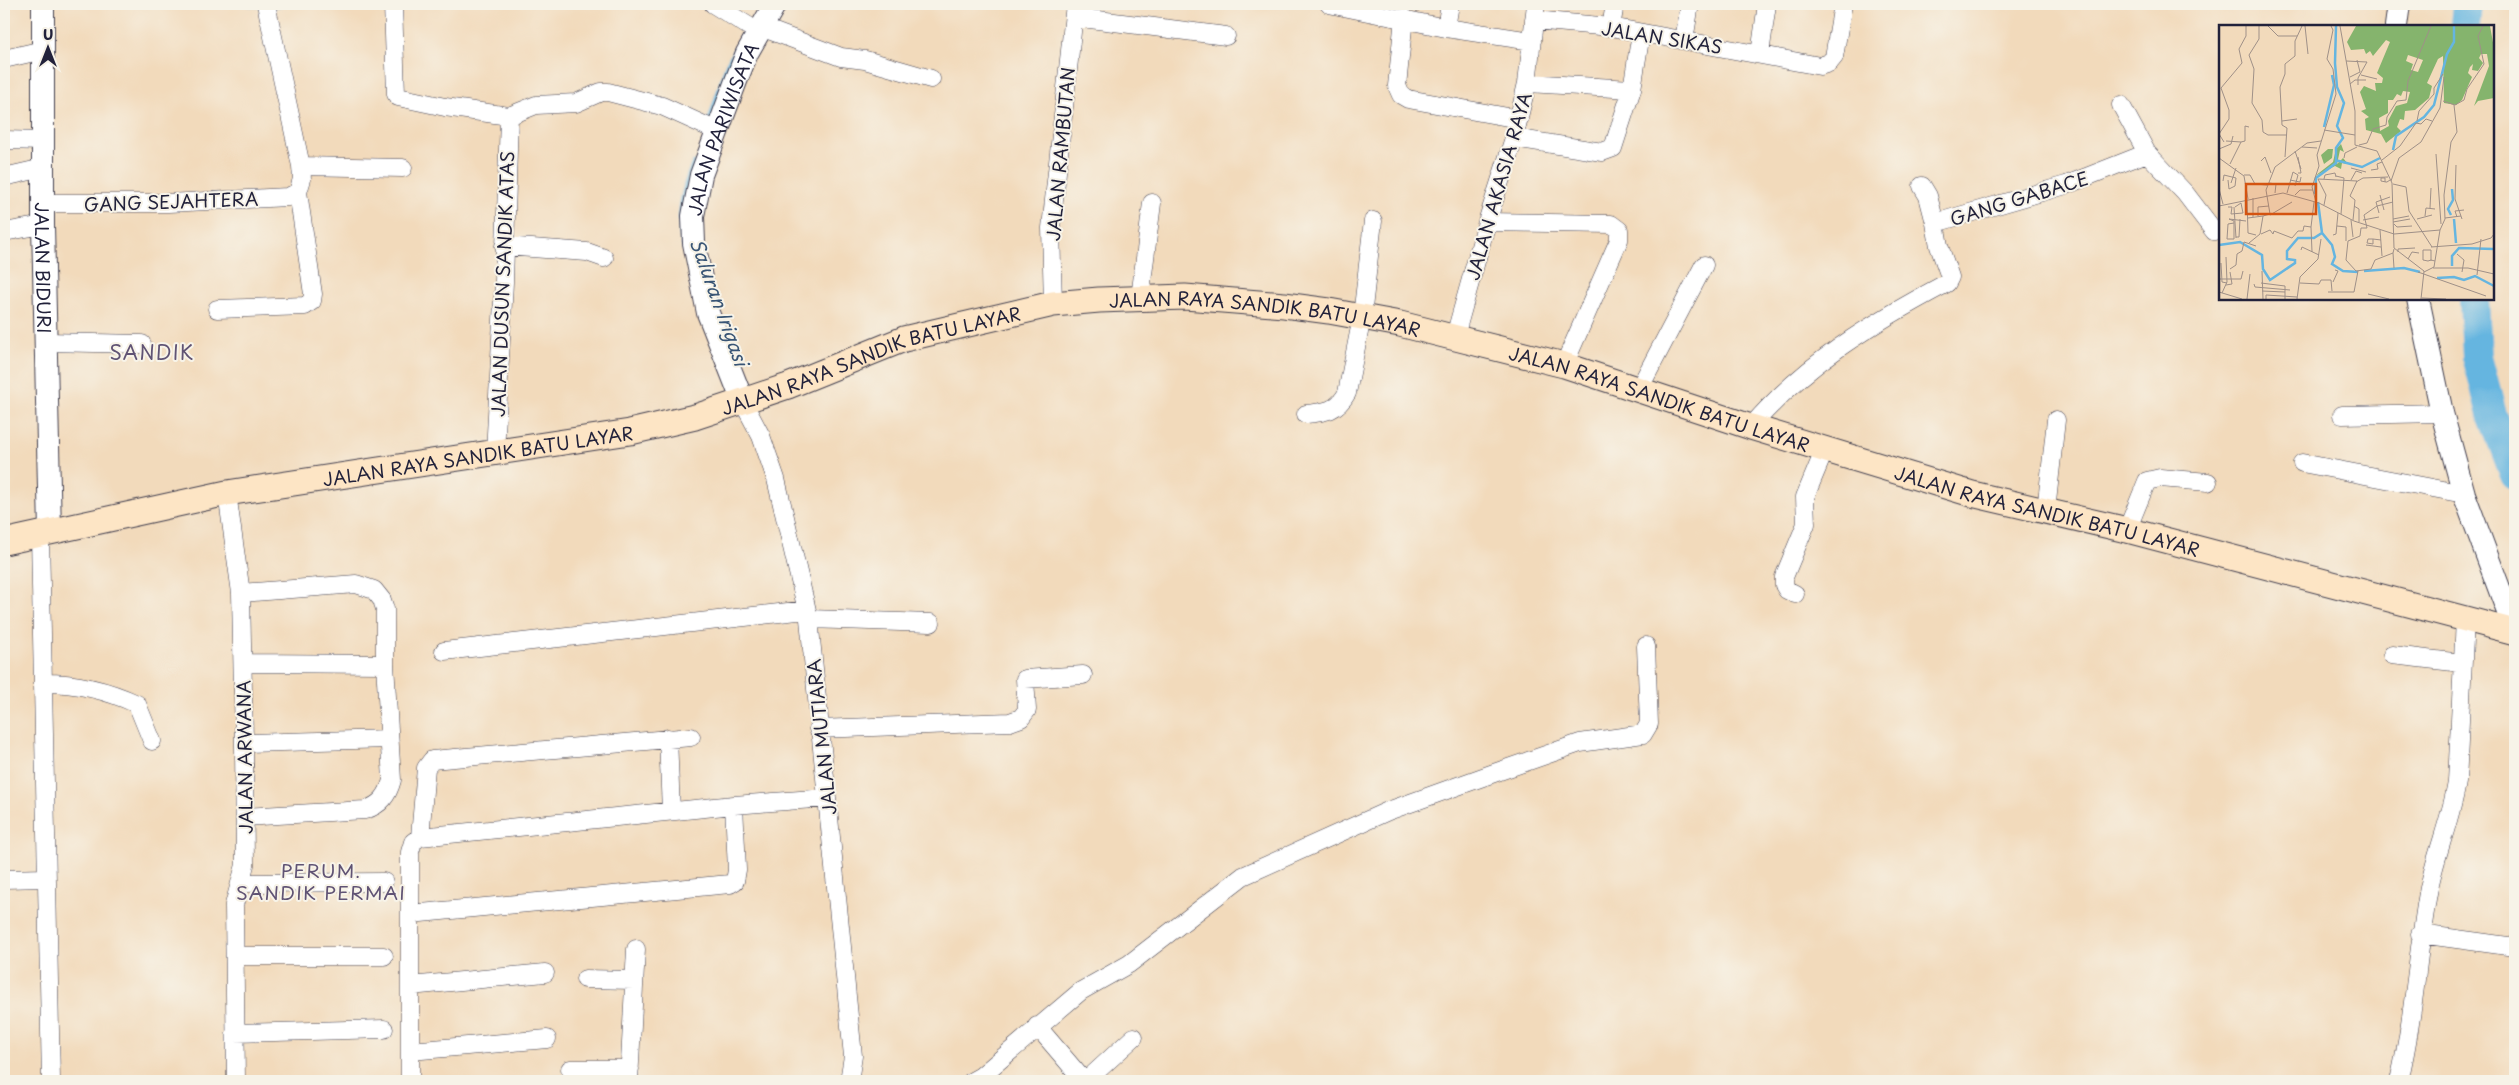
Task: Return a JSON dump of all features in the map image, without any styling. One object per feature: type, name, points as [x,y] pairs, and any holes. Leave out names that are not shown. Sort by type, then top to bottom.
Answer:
[{"type":"main road","name":"JALAN RAYA SANDIK BATU LAYAR","points":[[4,542],[227,493],[630,432],[695,417],[743,402],[904,339],[1053,304],[1140,298],[1194,298],[1302,307],[1455,336],[1564,365],[1752,427],[1972,494],[2127,530],[2515,632]]},
{"type":"street","name":"JALAN BIDURI","points":[[43,4],[43,214],[46,342],[45,533]]},
{"type":"street","points":[[393,4],[398,97],[445,108],[509,116],[536,105],[576,102],[601,92],[662,106],[710,127]]},
{"type":"street","points":[[713,4],[753,27],[841,58],[865,60],[931,79]]},
{"type":"street","name":"JALAN PARIWISATA","points":[[743,402],[708,313],[692,229],[710,127],[747,53],[753,27],[775,4]]},
{"type":"street","points":[[1329,4],[1446,28],[1532,41]]},
{"type":"street","points":[[1446,28],[1450,4]]},
{"type":"street","points":[[1611,28],[1615,4]]},
{"type":"street","points":[[1684,40],[1690,4]]},
{"type":"street","points":[[1760,54],[1767,4]]},
{"type":"street","name":"JALAN SIKAS","points":[[1535,12],[1611,28],[1820,66],[1831,61],[1835,52],[1843,4]]},
{"type":"street","points":[[2396,25],[2400,4]]},
{"type":"street","points":[[217,310],[305,306],[312,302],[313,294],[298,192],[302,179],[301,166],[266,6]]},
{"type":"street","points":[[1074,10],[1226,36]]},
{"type":"street","name":"JALAN RAMBUTAN","points":[[1053,304],[1051,228],[1058,142],[1074,10]]},
{"type":"street","name":"JALAN AKASIA RAYA","points":[[1455,336],[1519,119],[1527,83],[1535,12]]},
{"type":"street","points":[[1404,18],[1397,86],[1401,95],[1408,99],[1519,119]]},
{"type":"street","points":[[1514,138],[1599,152],[1608,151],[1616,142],[1632,89],[1641,33]]},
{"type":"street","points":[[4,59],[43,50]]},
{"type":"street","points":[[1527,83],[1632,89]]},
{"type":"street","points":[[2120,105],[2147,152],[2214,231],[2219,229]]},
{"type":"street","name":"JALAN DUSUN SANDIK ATAS","points":[[495,453],[509,116]]},
{"type":"street","points":[[4,140],[43,141]]},
{"type":"street","name":"GANG GABACE","points":[[1752,427],[1774,400],[1830,353],[1878,321],[1947,283],[1950,277],[1939,246],[1934,224],[2066,185],[2147,152]]},
{"type":"street","points":[[301,166],[403,168]]},
{"type":"street","points":[[4,177],[43,168]]},
{"type":"street","points":[[1922,186],[1928,196],[1934,224]]},
{"type":"street","name":"GANG SEJAHTERA","points":[[4,232],[43,214],[168,203],[288,197],[298,192]]},
{"type":"street","points":[[1140,298],[1152,203]]},
{"type":"street","points":[[1306,414],[1330,411],[1342,402],[1347,393],[1362,317],[1373,221]]},
{"type":"street","points":[[1488,222],[1611,224],[1618,230],[1619,240],[1564,365]]},
{"type":"street","points":[[504,246],[587,252],[604,258]]},
{"type":"street","points":[[1639,389],[1704,265]]},
{"type":"street","points":[[2418,300],[2442,413],[2464,494],[2515,632]]},
{"type":"street","points":[[46,342],[142,344]]},
{"type":"street","name":"JALAN MUTIARA","points":[[743,402],[761,436],[776,479],[807,615],[853,1056],[850,1081]]},
{"type":"street","points":[[2342,415],[2442,413]]},
{"type":"street","points":[[2046,512],[2056,420]]},
{"type":"street","points":[[1795,594],[1786,590],[1784,578],[1805,528],[1804,497],[1824,448]]},
{"type":"street","points":[[2302,463],[2464,494]]},
{"type":"street","points":[[2127,530],[2147,481],[2160,478],[2208,482]]},
{"type":"street","name":"JALAN ARWANA","points":[[227,493],[241,593],[243,663],[246,865],[234,905],[236,1081]]},
{"type":"street","points":[[45,533],[46,878],[51,1081]]},
{"type":"street","points":[[241,593],[365,585],[374,590],[382,600],[384,616],[391,770],[389,791],[382,801],[371,808],[245,816]]},
{"type":"street","points":[[444,650],[807,615],[931,623]]},
{"type":"street","points":[[2399,1081],[2406,1053],[2420,934],[2435,862],[2454,803],[2465,619]]},
{"type":"street","points":[[972,1081],[981,1076],[1037,1026],[1081,991],[1129,964],[1244,876],[1388,811],[1511,767],[1580,743],[1643,734],[1649,724],[1646,646]]},
{"type":"street","points":[[2392,656],[2462,663]]},
{"type":"street","points":[[243,663],[385,664]]},
{"type":"street","points":[[818,729],[1010,722],[1021,718],[1027,710],[1025,678],[1083,675]]},
{"type":"street","points":[[44,683],[69,683],[110,692],[138,704],[152,741]]},
{"type":"street","points":[[420,837],[426,768],[432,760],[691,736]]},
{"type":"street","points":[[668,738],[672,811]]},
{"type":"street","points":[[244,743],[389,739]]},
{"type":"street","points":[[410,1081],[410,852],[413,842],[420,837],[734,805],[827,798]]},
{"type":"street","points":[[410,914],[730,884],[735,881],[737,870],[734,805]]},
{"type":"street","points":[[4,879],[46,878]]},
{"type":"street","points":[[241,883],[384,882]]},
{"type":"street","points":[[2420,934],[2515,946]]},
{"type":"street","points":[[570,1069],[630,1075],[636,949]]},
{"type":"street","points":[[234,956],[384,956]]},
{"type":"street","points":[[410,986],[545,973]]},
{"type":"street","points":[[585,979],[634,980]]},
{"type":"street","points":[[1037,1026],[1085,1081],[1134,1038]]},
{"type":"street","points":[[235,1033],[384,1029]]},
{"type":"street","points":[[410,1052],[547,1039]]},
{"type":"waterway","points":[[249,4],[265,6],[284,4]]},
{"type":"waterway","points":[[416,4],[432,4]]},
{"type":"waterway","points":[[2465,25],[2467,4]]},
{"type":"waterway","name":"Saluran Irigasi","points":[[710,120],[727,65],[745,32]]},
{"type":"waterway","name":"Saluran Irigasi","points":[[685,249],[681,228],[682,205],[694,163]]},
{"type":"waterway","points":[[2474,300],[2477,356],[2492,414],[2515,475]]},
{"type":"district","name":"SANDIK","points":[[152,352]]},
{"type":"district","name":"PERUM. SANDIK PERMAI","points":[[321,881]]}]
